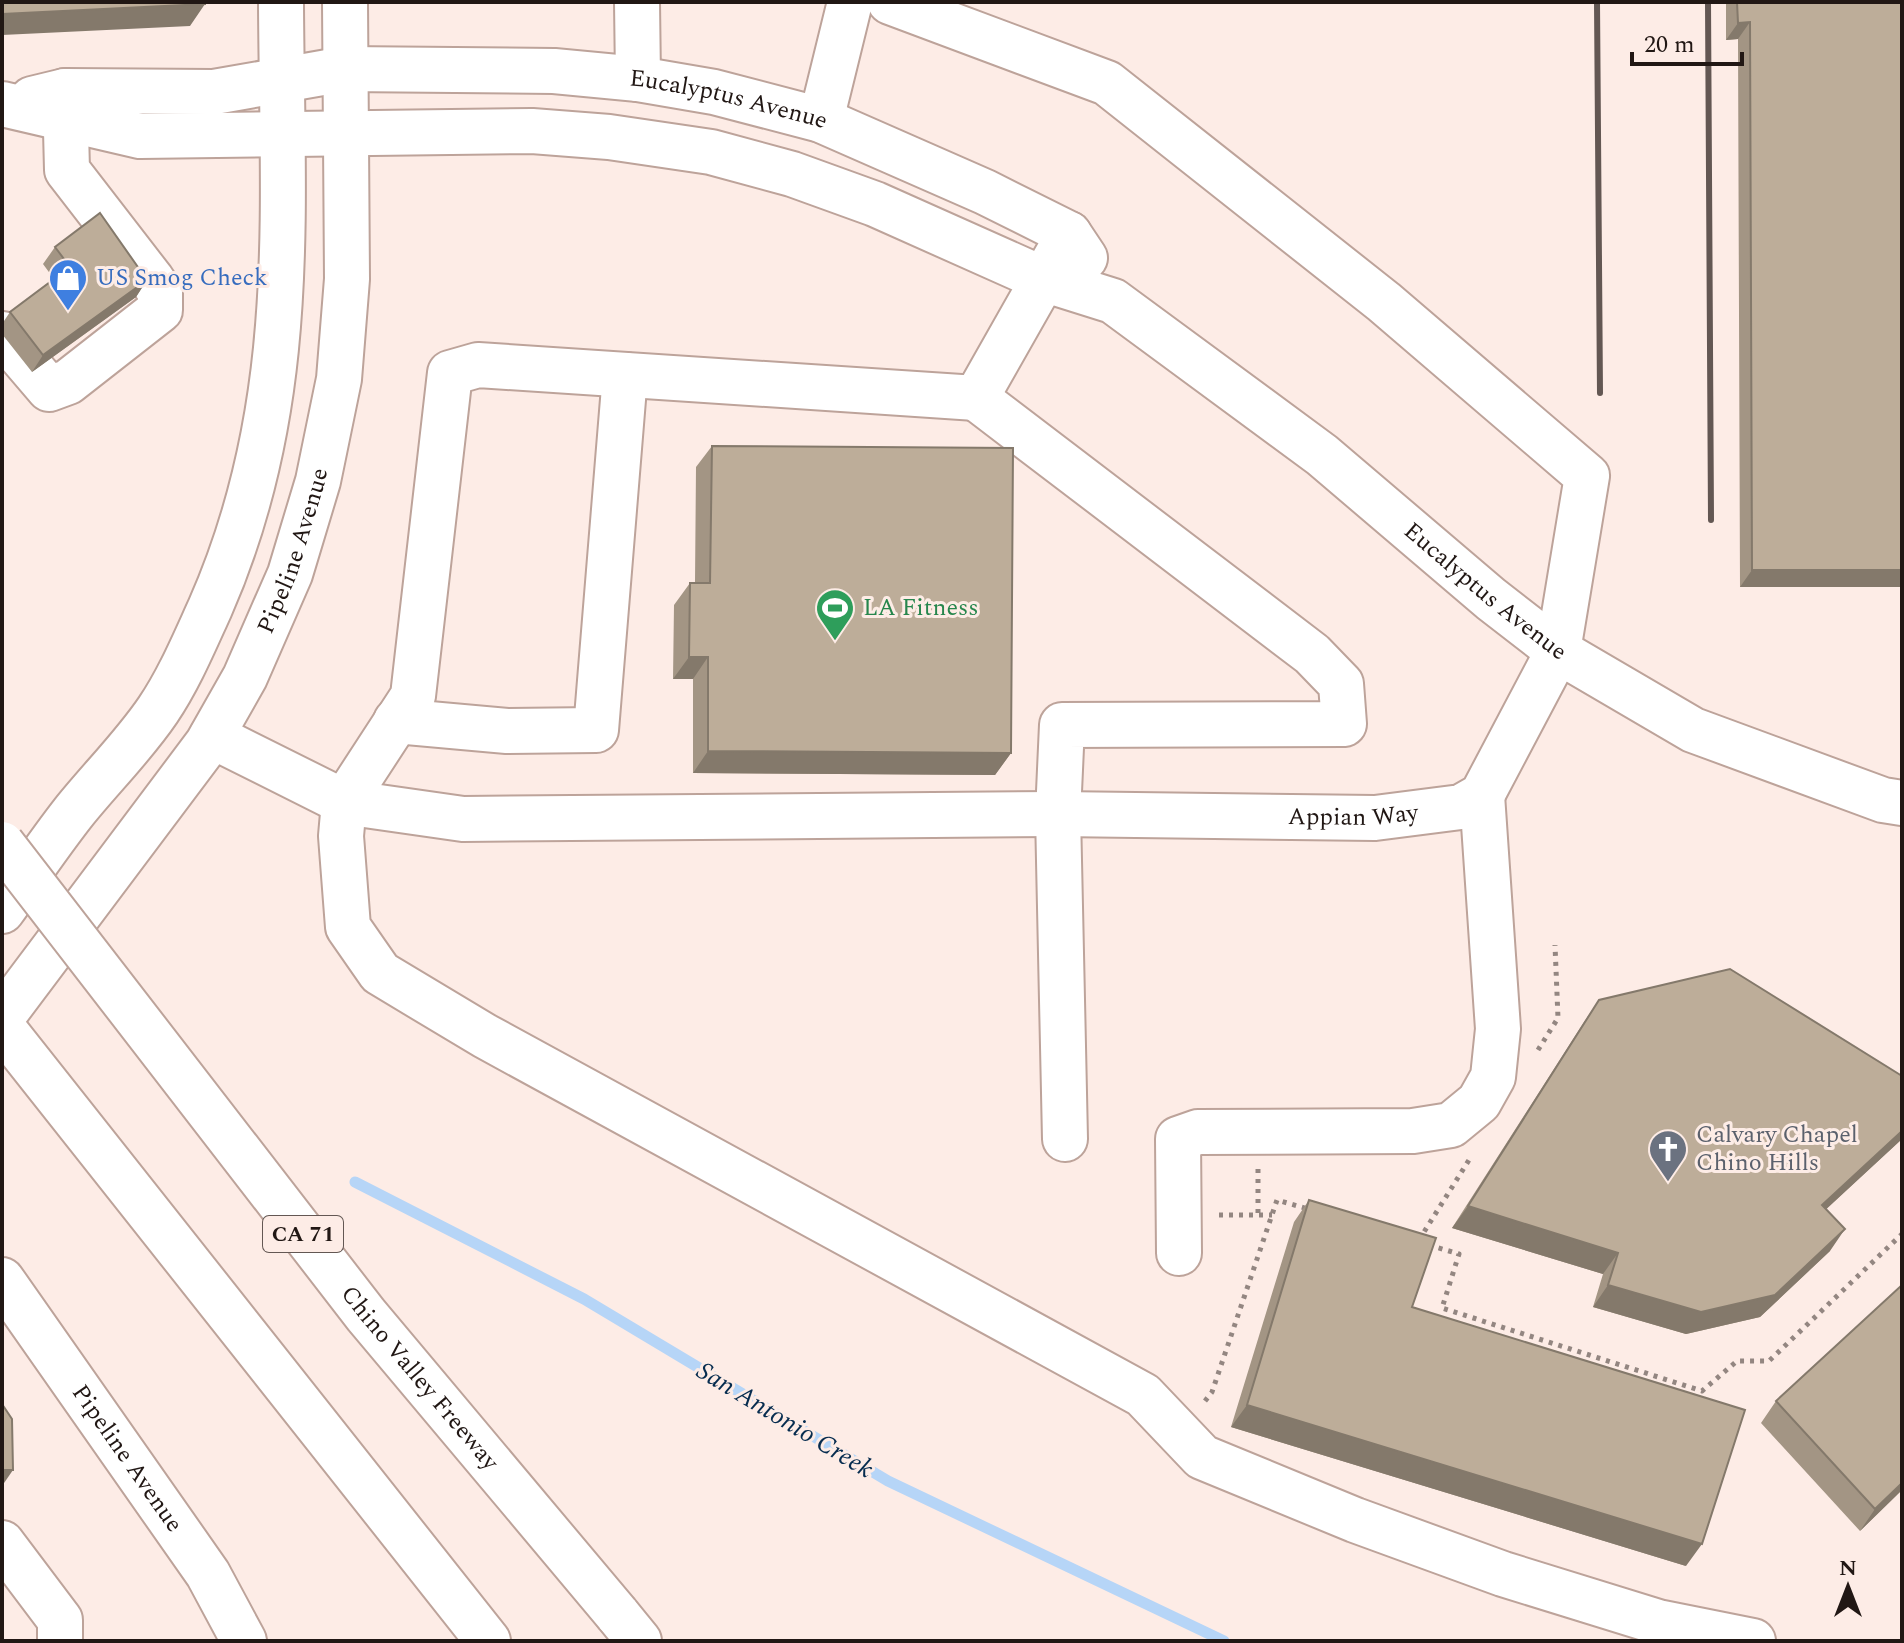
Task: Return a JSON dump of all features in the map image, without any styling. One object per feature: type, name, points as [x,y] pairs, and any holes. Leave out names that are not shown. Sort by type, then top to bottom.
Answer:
[{"type":"main road","points":[[2,911],[72,815],[157,711],[190,652],[231,559],[256,477],[274,385],[282,295],[281,2]]},
{"type":"main road","name":"Pipeline Avenue","points":[[2,1017],[212,736],[245,677],[290,574],[318,481],[339,379],[347,279],[345,2]]},
{"type":"main road","points":[[637,2],[638,79]]},
{"type":"main road","points":[[821,120],[850,2]]},
{"type":"main road","points":[[890,2],[1107,83],[1384,302],[1587,476],[1558,651],[1482,795],[1498,1029],[1493,1077],[1479,1102],[1451,1125],[1413,1131],[1198,1132],[1178,1139],[1179,1234]]},
{"type":"main road","name":"Eucalyptus Avenue","points":[[65,104],[214,92],[345,69],[554,71],[638,79],[714,92],[821,120],[985,192],[1069,234],[1113,301]]},
{"type":"main road","points":[[2,334],[49,389],[68,382],[160,310],[160,292],[67,170],[65,104],[8,104]]},
{"type":"main road","name":"Eucalyptus Avenue","points":[[65,104],[140,136],[532,131],[609,137],[711,152],[792,174],[875,204],[1043,279],[1113,301],[1322,455],[1491,599],[1558,651],[1693,730],[1883,800],[1902,803]]},
{"type":"main road","points":[[976,398],[1069,234]]},
{"type":"main road","points":[[1065,1139],[1058,814],[1062,725],[1344,724],[1341,684],[1312,654],[976,398],[478,365],[450,373],[413,696],[344,802],[341,836],[348,927],[380,973],[485,1036],[1143,1395],[1202,1457],[1370,1526],[1503,1574],[1658,1622],[1753,1641]]},
{"type":"main road","points":[[396,721],[507,731],[596,730],[625,375]]},
{"type":"main road","name":"Appian Way","points":[[212,736],[344,802],[463,819],[1058,814],[1375,818],[1461,807],[1482,795]]},
{"type":"main road","name":"Chino Valley Freeway","points":[[2,844],[366,1315],[628,1627]]},
{"type":"main road","points":[[2,1027],[488,1641]]},
{"type":"main road","name":"Pipeline Avenue","points":[[2,1280],[208,1574],[244,1641]]},
{"type":"main road","points":[[2,1543],[60,1620],[60,1641]]},
{"type":"path","points":[[1180,1434],[1212,1392],[1277,1200],[1319,1213]]},
{"type":"path","points":[[1179,1234],[1272,1215]]},
{"type":"path","points":[[1404,1238],[1459,1254],[1442,1308],[1702,1391],[1737,1361],[1769,1361],[1902,1234]]},
{"type":"building","points":[[2,2],[205,2],[205,4],[2,14]]},
{"type":"building","points":[[1737,2],[1902,2],[1902,570],[1752,570],[1750,22],[1738,23]]},
{"type":"building","name":"US Smog Check","points":[[100,213],[147,280],[43,355],[10,312],[70,267],[55,247]]},
{"type":"building","name":"LA Fitness","points":[[712,446],[1013,448],[1011,753],[708,751],[708,657],[689,657],[690,583],[710,583]]},
{"type":"building","name":"Calvary Chapel Chino Hills","points":[[1730,969],[1902,1076],[1902,1131],[1822,1205],[1845,1229],[1775,1295],[1701,1312],[1608,1285],[1618,1253],[1468,1206],[1599,1000]]},
{"type":"building","points":[[1309,1200],[1436,1238],[1412,1307],[1745,1410],[1702,1544],[1247,1405]]},
{"type":"building","points":[[1902,1285],[1902,1483],[1875,1509],[1776,1401]]},
{"type":"building","points":[[2,1404],[12,1419],[13,1470],[2,1470]]},
{"type":"waterway","name":"San Antonio Creek","points":[[355,1182],[584,1299],[888,1481],[1224,1641]]},
{"type":"railway","points":[[1597,2],[1600,393]]},
{"type":"railway","points":[[1708,2],[1711,520]]},
{"type":"place","name":"US Smog Check","points":[[68,312]]},
{"type":"place","name":"LA Fitness","points":[[835,642]]},
{"type":"place","name":"Calvary Chapel Chino Hills","points":[[1668,1183]]}]
